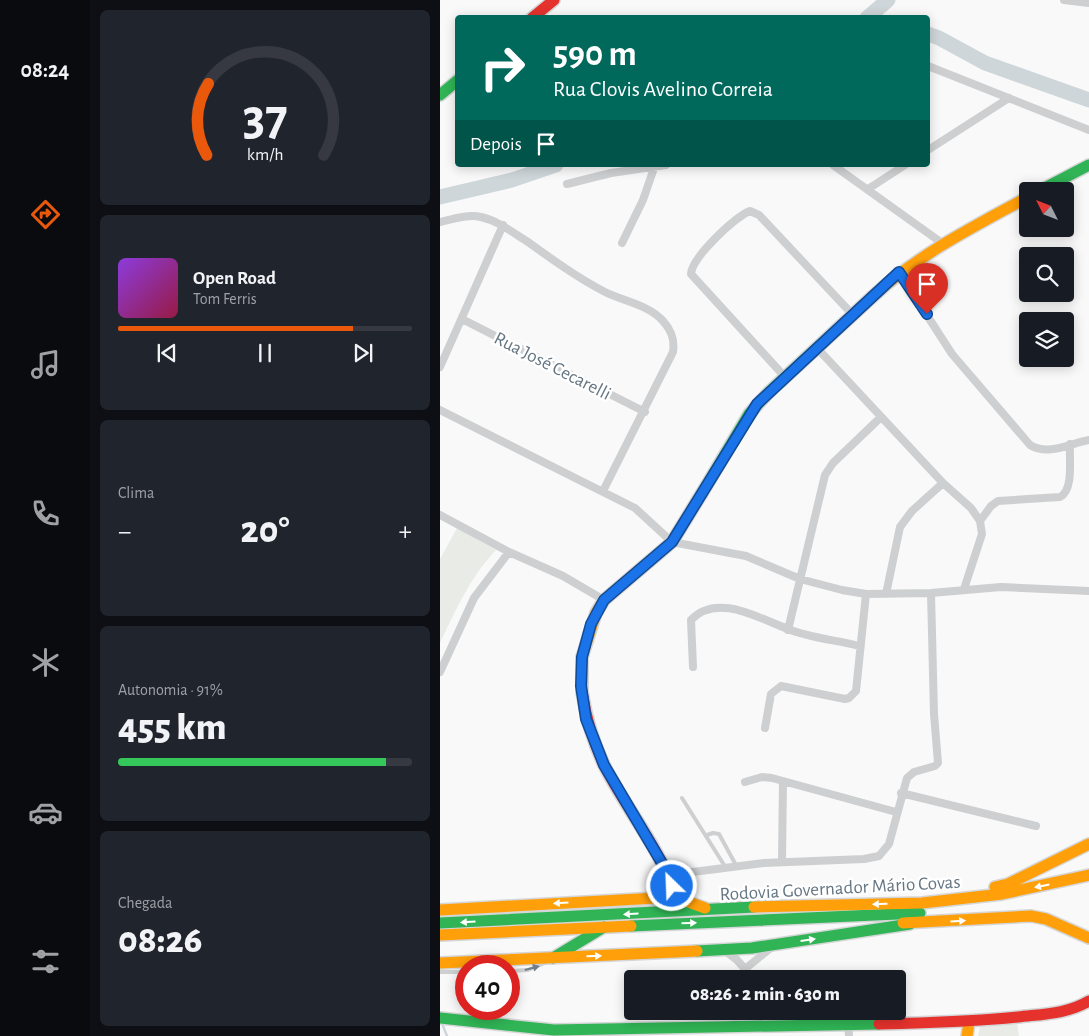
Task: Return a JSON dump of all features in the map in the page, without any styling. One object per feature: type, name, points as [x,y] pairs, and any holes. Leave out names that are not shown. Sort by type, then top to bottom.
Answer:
[{"type":"main road","points":[[535,15],[551,1]]},
{"type":"main road","points":[[440,95],[455,82]]},
{"type":"main road","points":[[1056,182],[1089,165]]},
{"type":"main road","points":[[676,897],[669,875],[604,765],[586,719],[581,686],[582,657],[591,624],[604,600],[672,542],[749,414],[785,377],[899,272],[942,243],[1019,202]]},
{"type":"main road","points":[[922,904],[1008,884],[1089,844]]},
{"type":"main road","name":"Rodovia Governador Mário Covas","points":[[440,923],[712,911],[802,905],[922,904],[1002,894],[1089,875]]},
{"type":"main road","name":"Rodovia Governador Mário Covas","points":[[440,935],[923,913],[1005,904],[1089,886]]},
{"type":"main road","points":[[440,910],[676,897],[712,911]]},
{"type":"main road","points":[[440,963],[724,950],[910,924],[1031,916],[1046,919],[1089,938]]},
{"type":"main road","points":[[846,917],[910,924]]},
{"type":"main road","points":[[554,958],[605,926]]},
{"type":"main road","points":[[440,1018],[554,1030],[699,1032],[734,1026],[757,1031],[848,1030],[1012,1019],[1074,1010],[1089,1002]]},
{"type":"main road","points":[[967,1036],[969,1022]]},
{"type":"street","points":[[1064,0],[1089,3]]},
{"type":"street","points":[[930,67],[1089,130]]},
{"type":"street","points":[[930,149],[1009,98]]},
{"type":"street","points":[[566,184],[611,173],[658,167]]},
{"type":"street","points":[[836,167],[868,188],[942,243]]},
{"type":"street","points":[[868,188],[901,167]]},
{"type":"street","points":[[622,243],[643,200],[654,168]]},
{"type":"street","points":[[785,377],[693,278],[691,269],[697,258],[737,219],[747,212],[755,212],[853,316]]},
{"type":"street","points":[[440,222],[480,216],[502,225],[578,276],[605,292],[642,307],[662,320],[674,341],[673,352],[645,412],[603,491]]},
{"type":"street","points":[[440,366],[502,225]]},
{"type":"street","points":[[899,272],[952,354],[1030,444],[1037,449],[1049,450],[1089,440]]},
{"type":"street","name":"Rua José Cecarelli","points":[[462,318],[645,412]]},
{"type":"street","points":[[817,348],[943,483],[971,508],[980,521],[981,540],[964,589]]},
{"type":"street","points":[[440,410],[642,512],[672,542],[746,556],[800,579],[866,594],[931,593],[1001,587],[1089,591]]},
{"type":"street","points":[[788,630],[825,475],[833,463],[881,417]]},
{"type":"street","points":[[980,521],[991,506],[998,501],[1060,498],[1064,495],[1068,487],[1070,444]]},
{"type":"street","points":[[886,594],[900,526],[912,511],[943,483]]},
{"type":"street","points":[[440,515],[509,552],[563,576],[604,600]]},
{"type":"street","points":[[440,672],[474,598],[509,552]]},
{"type":"street","points":[[669,875],[782,861],[864,860],[879,856],[889,844],[901,793],[909,775],[929,769],[938,762],[934,714],[931,593]]},
{"type":"street","points":[[764,728],[771,694],[780,686],[845,699],[853,695],[859,678],[859,646],[866,594]]},
{"type":"street","points":[[692,667],[689,624],[695,616],[718,608],[729,608],[759,616],[788,630],[859,646]]},
{"type":"street","points":[[745,782],[762,777],[783,781],[896,812]]},
{"type":"street","points":[[782,861],[783,781]]},
{"type":"street","points":[[901,793],[1036,826]]},
{"type":"street","points":[[724,950],[738,960],[745,969],[774,944]]},
{"type":"street","points":[[734,1026],[735,1020]]},
{"type":"lane","points":[[682,798],[726,868]]},
{"type":"lane","points":[[707,835],[713,832],[718,834],[736,867]]},
{"type":"lane","points":[[520,970],[541,966],[554,958]]},
{"type":"lane","points":[[440,972],[455,972]]},
{"type":"shaded area","points":[[457,528],[496,550],[471,583],[440,643],[440,559]]},
{"type":"shaded area","points":[[1017,1023],[1019,1036],[978,1036],[980,1027]]},
{"type":"waterway","points":[[870,15],[888,0]]},
{"type":"waterway","points":[[930,35],[985,63],[1089,100]]},
{"type":"waterway","points":[[440,197],[512,180],[550,167]]},
{"type":"waterway","points":[[441,1021],[447,1036]]},
{"type":"traffic: fast","points":[[440,95],[455,82]]},
{"type":"traffic: fast","points":[[1056,182],[1089,165]]},
{"type":"traffic: fast","points":[[702,493],[749,414],[769,392],[872,297]]},
{"type":"traffic: fast","points":[[440,923],[754,907]]},
{"type":"traffic: fast","points":[[631,926],[920,913]]},
{"type":"traffic: fast","points":[[697,951],[752,948],[910,924]]},
{"type":"traffic: fast","points":[[553,958],[604,927]]},
{"type":"traffic: fast","points":[[440,1018],[554,1030],[879,1024]]},
{"type":"traffic: slow","points":[[872,297],[908,267],[928,254],[1019,202]]},
{"type":"traffic: slow","points":[[582,692],[582,657],[596,613],[604,600],[672,542],[702,493]]},
{"type":"traffic: slow","points":[[995,887],[1008,884],[1089,844]]},
{"type":"traffic: slow","points":[[754,907],[922,903],[1002,894],[1089,875]]},
{"type":"traffic: slow","points":[[440,910],[675,897],[705,908]]},
{"type":"traffic: slow","points":[[903,923],[1031,916],[1046,919],[1089,938]]},
{"type":"traffic: slow","points":[[440,935],[631,926]]},
{"type":"traffic: slow","points":[[440,963],[697,951]]},
{"type":"traffic: slow","points":[[967,1036],[969,1022]]},
{"type":"traffic: jam","points":[[536,15],[554,0]]},
{"type":"traffic: jam","points":[[582,692],[590,729],[604,765],[662,862],[675,897]]},
{"type":"traffic: jam","points":[[879,1024],[965,1021],[1037,1015],[1072,1009],[1089,1001]]},
{"type":"route","points":[[672,886],[669,875],[604,765],[586,719],[581,686],[582,657],[596,612],[604,600],[649,564],[672,542],[749,414],[757,404],[899,272],[927,314]]}]
